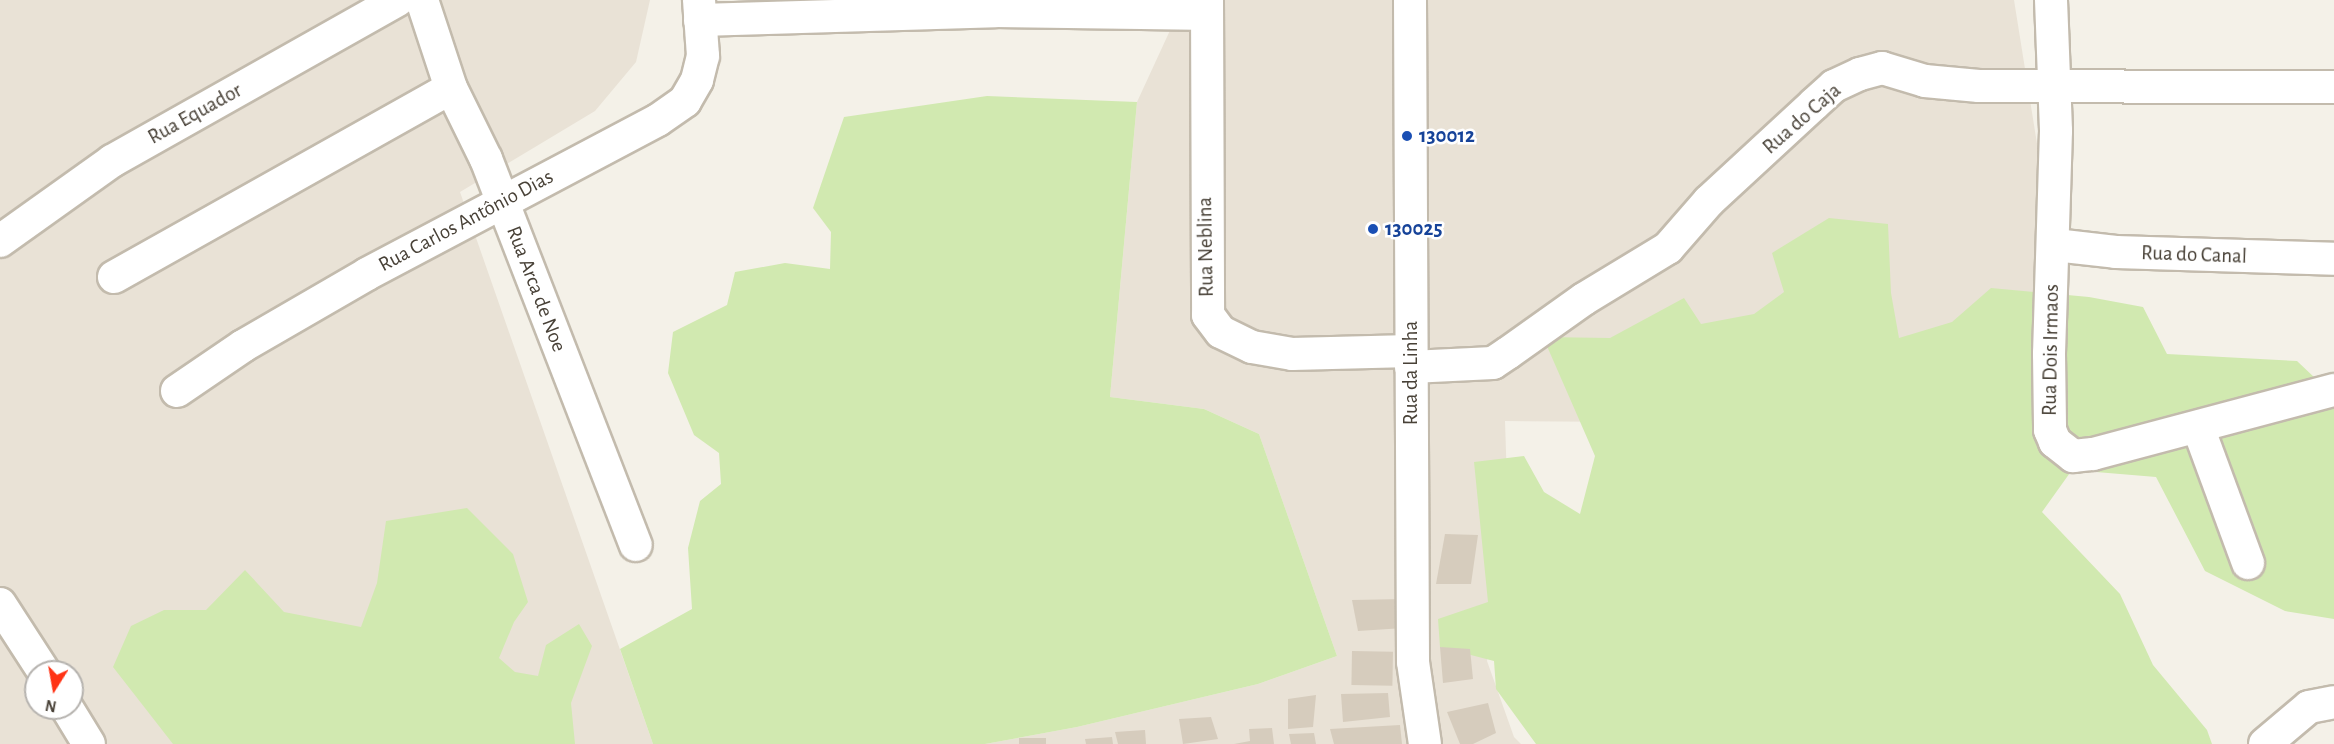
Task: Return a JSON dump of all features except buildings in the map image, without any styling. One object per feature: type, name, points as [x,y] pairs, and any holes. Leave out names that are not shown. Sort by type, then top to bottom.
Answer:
[{"type":"street","name":"Rua Equador","points":[[0,241],[112,161],[398,0]]},
{"type":"street","name":"Rua Arca de Noe","points":[[422,0],[452,87],[502,202],[636,545]]},
{"type":"street","name":"Rua da Linha","points":[[1410,0],[1413,662],[1425,744]]},
{"type":"street","name":"Rua Dois Irmaos","points":[[2051,0],[2055,86],[2055,245],[2049,354],[2050,430],[2055,442],[2073,456],[2093,454],[2334,390]]},
{"type":"street","points":[[699,10],[839,13],[1207,7]]},
{"type":"street","name":"Rua Neblina","points":[[1207,7],[1208,315],[1221,332],[1262,348],[1292,354],[1411,359]]},
{"type":"street","name":"Rua Carlos Antônio Dias","points":[[177,391],[263,335],[502,202],[658,120],[685,101],[698,80],[703,56],[699,10]]},
{"type":"street","name":"Rua do Caja","points":[[1411,359],[1493,363],[1584,299],[1668,248],[1702,208],[1814,104],[1834,86],[1860,74],[1882,68],[1944,84],[2334,87]]},
{"type":"street","points":[[114,277],[452,87]]},
{"type":"street","name":"Rua do Canal","points":[[2055,245],[2116,252],[2334,259]]},
{"type":"street","points":[[2198,427],[2248,563]]},
{"type":"street","points":[[0,604],[36,660]]},
{"type":"street","points":[[2265,744],[2309,707],[2334,702]]},
{"type":"street","points":[[74,720],[89,744]]},
{"type":"shaded area","points":[[0,0],[650,0],[636,62],[595,111],[460,192],[653,744],[0,744]]},
{"type":"shaded area","points":[[1184,0],[2014,0],[2082,425],[1505,421],[1509,543],[1487,661],[1514,737],[1521,744],[985,744],[1077,727],[1258,684],[1337,656],[1259,434],[1204,409],[1110,397],[1137,102]]},
{"type":"green space","points":[[987,96],[1137,102],[1110,397],[1204,409],[1259,434],[1337,656],[1258,684],[1077,727],[985,744],[653,744],[620,649],[692,609],[688,548],[700,501],[721,484],[719,453],[694,435],[668,373],[673,332],[727,305],[735,272],[785,263],[830,269],[831,232],[813,208],[844,117]]},
{"type":"green space","points":[[1829,218],[1888,224],[1891,293],[1899,338],[1952,322],[1991,288],[2089,297],[2143,307],[2167,354],[2297,361],[2334,396],[2334,619],[2285,611],[2205,571],[2156,477],[2072,470],[2042,512],[2120,594],[2153,665],[2207,730],[2212,744],[1536,744],[1496,689],[1494,661],[1440,647],[1438,619],[1488,602],[1474,462],[1524,456],[1544,492],[1580,514],[1595,456],[1543,337],[1610,338],[1684,298],[1701,324],[1754,314],[1784,292],[1772,253]]},
{"type":"green space","points":[[467,508],[513,554],[528,602],[514,622],[499,658],[515,672],[538,676],[546,645],[579,624],[592,646],[571,703],[575,744],[173,744],[113,667],[131,626],[164,610],[206,610],[245,570],[284,612],[361,627],[377,583],[386,521]]},
{"type":"place","name":"130012","points":[[1407,136]]},
{"type":"place","name":"130025","points":[[1373,229]]}]
